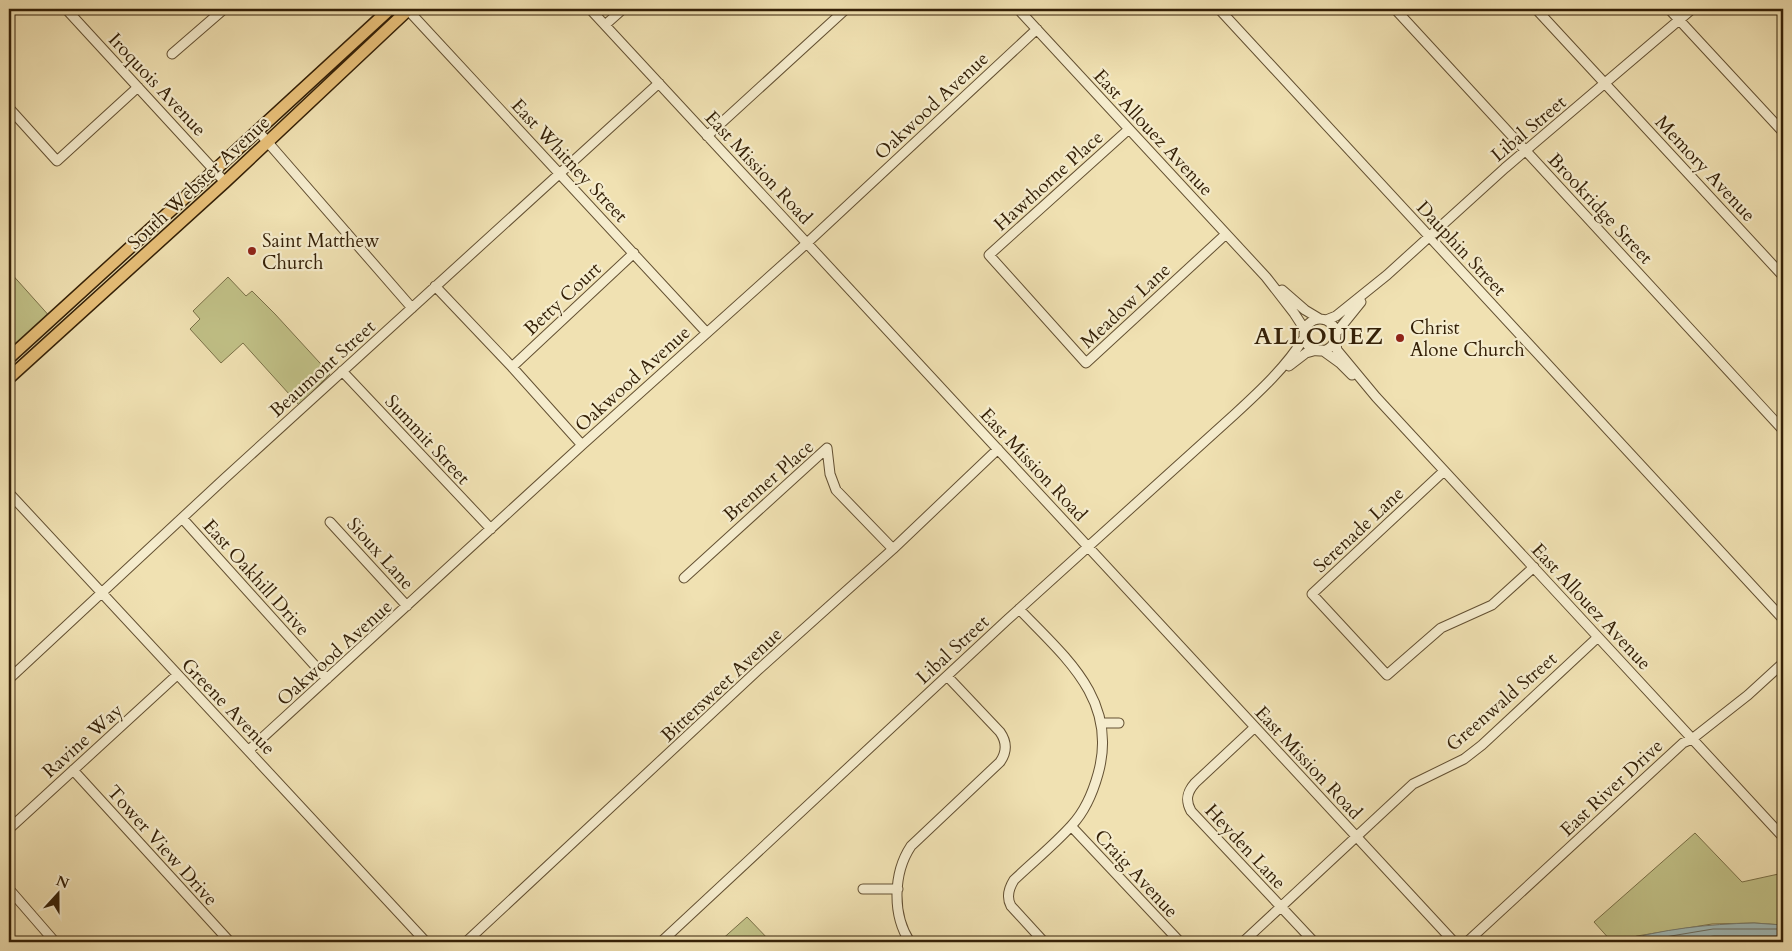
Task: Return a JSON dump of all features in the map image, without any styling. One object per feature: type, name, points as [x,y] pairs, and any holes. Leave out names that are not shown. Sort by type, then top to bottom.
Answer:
[{"type":"main road","name":"South Webster Avenue","points":[[9,358],[390,9]]},
{"type":"main road","name":"South Webster Avenue","points":[[9,378],[225,182],[408,9]]},
{"type":"street","name":"Iroquois Avenue","points":[[66,9],[225,182]]},
{"type":"street","points":[[172,54],[224,9]]},
{"type":"street","name":"East Whitney Street","points":[[408,9],[707,332]]},
{"type":"street","name":"East Mission Road","points":[[590,9],[1454,942]]},
{"type":"street","points":[[605,25],[623,9]]},
{"type":"street","points":[[708,136],[846,9]]},
{"type":"street","name":"East Allouez Avenue","points":[[1018,9],[1266,277],[1294,313],[1304,334]]},
{"type":"street","name":"Dauphin Street","points":[[1219,9],[1783,619]]},
{"type":"street","name":"Brookridge Street","points":[[1395,9],[1783,430]]},
{"type":"street","name":"Memory Avenue","points":[[1536,9],[1783,276]]},
{"type":"street","points":[[1669,9],[1783,132]]},
{"type":"street","name":"Libal Street","points":[[1323,320],[1336,316],[1387,275],[1526,151],[1692,9]]},
{"type":"street","name":"Oakwood Avenue","points":[[249,750],[582,445],[807,243],[1037,29]]},
{"type":"street","name":"Beaumont Street","points":[[9,679],[342,371],[658,83]]},
{"type":"street","points":[[9,108],[57,161],[138,87]]},
{"type":"street","name":"Hawthorne Place","points":[[989,255],[1129,129]]},
{"type":"street","points":[[258,131],[412,308]]},
{"type":"street","name":"Meadow Lane","points":[[989,255],[1086,363],[1226,234]]},
{"type":"street","name":"Betty Court","points":[[512,367],[634,253]]},
{"type":"street","name":"Libal Street","points":[[1335,337],[1350,315],[1387,275]]},
{"type":"street","name":"East Allouez Avenue","points":[[1266,277],[1304,310],[1323,320]]},
{"type":"street","points":[[436,286],[582,445]]},
{"type":"street","points":[[1323,320],[1334,328],[1335,337],[1330,347],[1320,350],[1309,346],[1304,334],[1311,322],[1323,320]]},
{"type":"street","name":"Libal Street","points":[[1269,382],[1292,355],[1304,334]]},
{"type":"street","name":"East Allouez Avenue","points":[[1335,337],[1337,350],[1376,397],[1783,837]]},
{"type":"street","name":"East Allouez Avenue","points":[[1320,350],[1340,363],[1376,397]]},
{"type":"street","name":"Libal Street","points":[[661,942],[1019,608],[1269,382],[1304,354],[1320,350]]},
{"type":"street","name":"Summit Street","points":[[342,371],[491,529]]},
{"type":"street","name":"Brenner Place","points":[[684,578],[827,448],[830,474],[836,490],[893,549]]},
{"type":"street","name":"Bittersweet Avenue","points":[[466,942],[998,450]]},
{"type":"street","name":"Serenade Lane","points":[[1444,471],[1312,594],[1387,675],[1441,628],[1492,605],[1534,567]]},
{"type":"street","name":"Greene Avenue","points":[[9,493],[426,942]]},
{"type":"street","name":"East Oakhill Drive","points":[[182,518],[327,679]]},
{"type":"street","name":"Sioux Lane","points":[[330,522],[407,606]]},
{"type":"street","points":[[1019,608],[1082,677],[1092,696],[1101,723],[1102,748],[1098,773],[1087,804],[1071,826],[1014,880],[1009,891],[1008,902],[1044,942]]},
{"type":"street","name":"Greenwald Street","points":[[1243,942],[1413,784],[1464,759],[1482,745],[1598,637]]},
{"type":"street","name":"East River Drive","points":[[1467,942],[1683,743],[1692,739],[1748,695],[1783,663]]},
{"type":"street","name":"Ravine Way","points":[[9,829],[177,675]]},
{"type":"street","points":[[910,942],[898,907],[898,889],[905,854],[911,846],[1000,762],[1004,754],[1006,742],[1000,732],[947,676]]},
{"type":"street","points":[[1101,723],[1119,722]]},
{"type":"street","name":"Heyden Lane","points":[[1256,727],[1195,784],[1188,792],[1187,802],[1190,811],[1314,942]]},
{"type":"street","name":"Tower View Drive","points":[[73,770],[230,942]]},
{"type":"street","name":"Craig Avenue","points":[[1071,826],[1180,942]]},
{"type":"street","points":[[9,888],[55,942]]},
{"type":"street","points":[[863,889],[898,889]]},
{"type":"green space","points":[[9,271],[52,319],[9,358]]},
{"type":"green space","points":[[228,277],[246,296],[252,291],[330,374],[299,405],[243,343],[221,363],[190,329],[200,319],[193,311]]},
{"type":"green space","points":[[1695,833],[1742,882],[1783,873],[1783,925],[1754,923],[1712,924],[1612,942],[1594,922]]},
{"type":"green space","points":[[747,917],[771,942],[719,942]]},
{"type":"water","points":[[1754,923],[1783,925],[1783,942],[1618,942],[1685,928]]},
{"type":"place","name":"Saint Matthew Church","points":[[252,251]]},
{"type":"place","name":"Christ Alone Church","points":[[1400,338]]},
{"type":"district","name":"ALLOUEZ","points":[[1319,336]]}]
